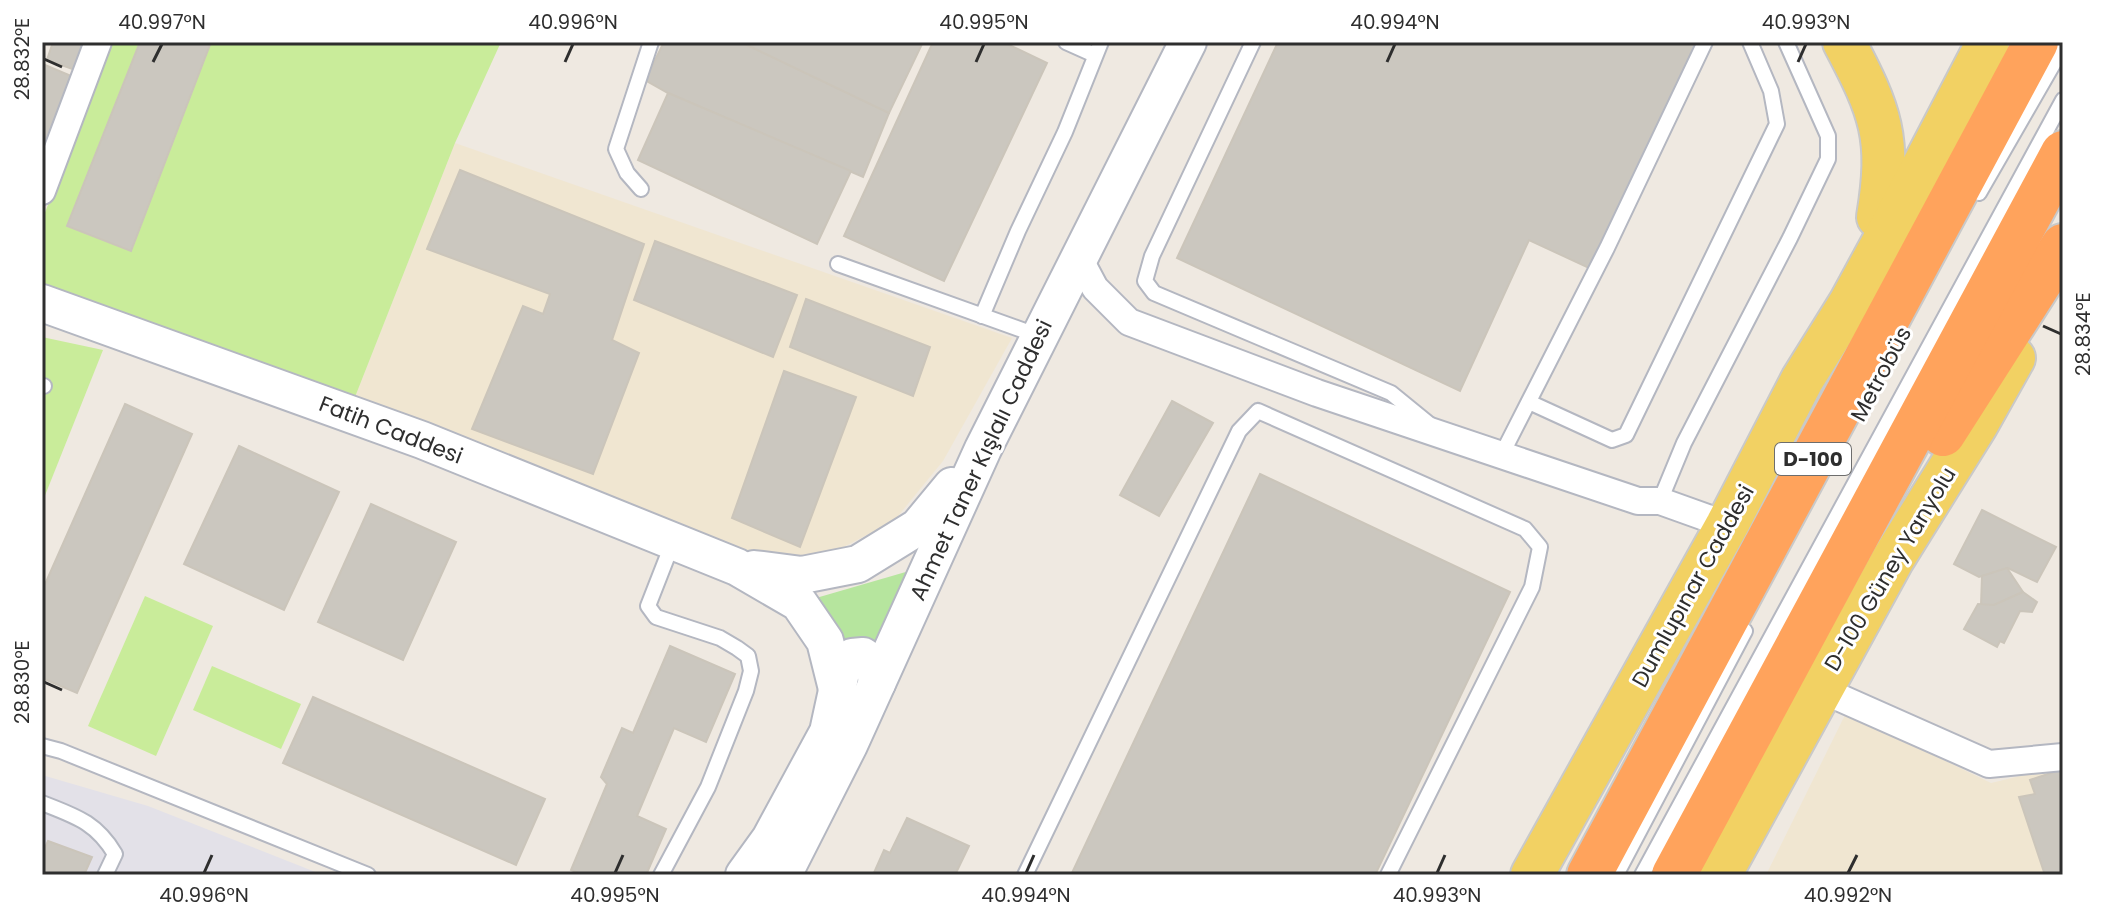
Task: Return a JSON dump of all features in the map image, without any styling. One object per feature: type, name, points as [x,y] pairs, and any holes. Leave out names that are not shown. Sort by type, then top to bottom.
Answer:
[{"type":"highway","name":"D-100","points":[[1589,875],[2036,42]]},
{"type":"highway","points":[[1674,875],[2063,153]]},
{"type":"highway","points":[[1736,760],[1790,688],[1901,503],[2063,246]]},
{"type":"main road","points":[[1844,42],[1868,90],[1884,138],[1884,182],[1878,217]]},
{"type":"main road","points":[[1802,380],[1959,42]]},
{"type":"main road","name":"Dumlupınar Caddesi","points":[[1532,875],[1727,525],[1802,380],[1864,277],[1988,42]]},
{"type":"main road","name":"Ahmet Taner Kışlalı Caddesi","points":[[783,875],[849,745],[983,449],[1181,44]]},
{"type":"main road","name":"D-100 Güney Yanyolu","points":[[1720,875],[1820,689],[1893,559],[1977,424],[2063,263]]},
{"type":"main road","name":"Fatih Caddesi","points":[[42,303],[422,440],[737,567]]},
{"type":"main road","points":[[737,567],[802,575],[858,564],[918,527],[983,449]]},
{"type":"main road","points":[[737,567],[799,603],[825,641],[837,689]]},
{"type":"main road","points":[[744,875],[770,839],[828,732],[843,663],[852,657],[863,656],[874,664],[877,683]]},
{"type":"street","points":[[42,191],[98,42]]},
{"type":"street","points":[[1079,258],[1095,288],[1129,322],[1447,438],[1638,501],[1660,501],[1727,525]]},
{"type":"street","points":[[1820,689],[1989,764],[2063,757]]},
{"type":"lane","points":[[641,189],[627,173],[616,149],[651,42]]},
{"type":"lane","points":[[982,316],[1065,132],[1098,49],[1066,42]]},
{"type":"lane","points":[[1253,42],[1152,256],[1145,281],[1154,293],[1391,393],[1447,438]]},
{"type":"lane","points":[[1501,456],[1705,42]]},
{"type":"lane","points":[[1529,402],[1612,440],[1626,435],[1777,124],[1771,91],[1750,42]]},
{"type":"lane","points":[[1660,501],[1684,443],[1828,159],[1828,136],[1786,42]]},
{"type":"lane","points":[[1974,202],[2063,47]]},
{"type":"lane","name":"Metrobüs","points":[[1642,875],[2063,100]]},
{"type":"lane","points":[[838,264],[1039,336]]},
{"type":"lane","points":[[1025,875],[1239,431],[1258,411],[1525,529],[1540,547],[1532,587],[1388,875]]},
{"type":"lane","points":[[661,875],[708,787],[751,671],[748,656],[737,648],[720,638],[656,617],[648,606],[673,542]]},
{"type":"lane","points":[[1616,875],[1750,621]]},
{"type":"lane","points":[[42,746],[368,875]]},
{"type":"lane","points":[[42,803],[91,824],[106,839],[115,854],[105,875]]},
{"type":"shaded area","points":[[455,143],[1012,338],[943,461],[894,521],[828,555],[754,556],[355,397]]},
{"type":"shaded area","points":[[1846,713],[1991,783],[2063,766],[2063,875],[1766,875]]},
{"type":"shaded area","points":[[42,775],[148,806],[323,875],[42,875]]},
{"type":"green space","points":[[112,42],[501,42],[455,143],[355,397],[42,290],[42,220]]},
{"type":"green space","points":[[42,337],[103,350],[42,503]]},
{"type":"green space","points":[[916,569],[882,641],[837,644],[816,598]]},
{"type":"green space","points":[[145,596],[213,626],[156,756],[88,726]]},
{"type":"green space","points":[[212,666],[301,704],[281,749],[193,710]]},
{"type":"building","points":[[53,42],[88,42],[78,71],[47,60]]},
{"type":"building","points":[[140,42],[211,42],[131,251],[67,226]]},
{"type":"building","points":[[664,42],[741,42],[889,113],[863,177],[668,93],[645,80]]},
{"type":"building","points":[[741,42],[923,42],[889,113]]},
{"type":"building","points":[[933,42],[1003,42],[1047,63],[944,281],[844,236]]},
{"type":"building","points":[[1278,42],[1698,42],[1589,268],[1529,240],[1460,391],[1177,258]]},
{"type":"building","points":[[45,65],[76,78],[42,169],[42,74]]},
{"type":"building","points":[[668,93],[851,171],[817,244],[638,160]]},
{"type":"building","points":[[460,170],[644,244],[612,340],[639,353],[593,474],[472,429],[523,306],[543,314],[550,294],[427,249]]},
{"type":"building","points":[[655,241],[797,295],[773,357],[634,300]]},
{"type":"building","points":[[806,299],[930,347],[913,396],[790,347]]},
{"type":"building","points":[[784,371],[856,397],[800,547],[732,518]]},
{"type":"building","points":[[1172,401],[1213,423],[1159,516],[1120,495]]},
{"type":"building","points":[[125,404],[192,434],[77,693],[42,678],[42,591]]},
{"type":"building","points":[[239,446],[339,492],[284,610],[184,564]]},
{"type":"building","points":[[1260,474],[1510,592],[1375,875],[1071,875]]},
{"type":"building","points":[[371,504],[456,542],[403,660],[318,622]]},
{"type":"building","points":[[1982,510],[2056,547],[2037,582],[2008,568],[1979,577],[1954,564]]},
{"type":"building","points":[[2007,568],[2023,592],[1994,605],[1981,605],[1982,576]]},
{"type":"building","points":[[2023,592],[2037,602],[2032,612],[2020,611],[2004,643],[2000,641],[1997,647],[1964,629],[1978,604],[1994,605]]},
{"type":"building","points":[[670,646],[735,674],[706,742],[674,728],[637,816],[666,829],[646,875],[583,875],[571,870],[607,784],[601,777],[622,728],[633,733]]},
{"type":"building","points":[[313,697],[545,799],[516,865],[283,763]]},
{"type":"building","points":[[2063,769],[2063,875],[2045,875],[2019,797],[2035,794],[2030,780]]},
{"type":"building","points":[[907,818],[969,846],[955,875],[873,875],[884,850],[890,853]]},
{"type":"building","points":[[48,841],[92,857],[84,875],[42,875],[42,854]]}]
